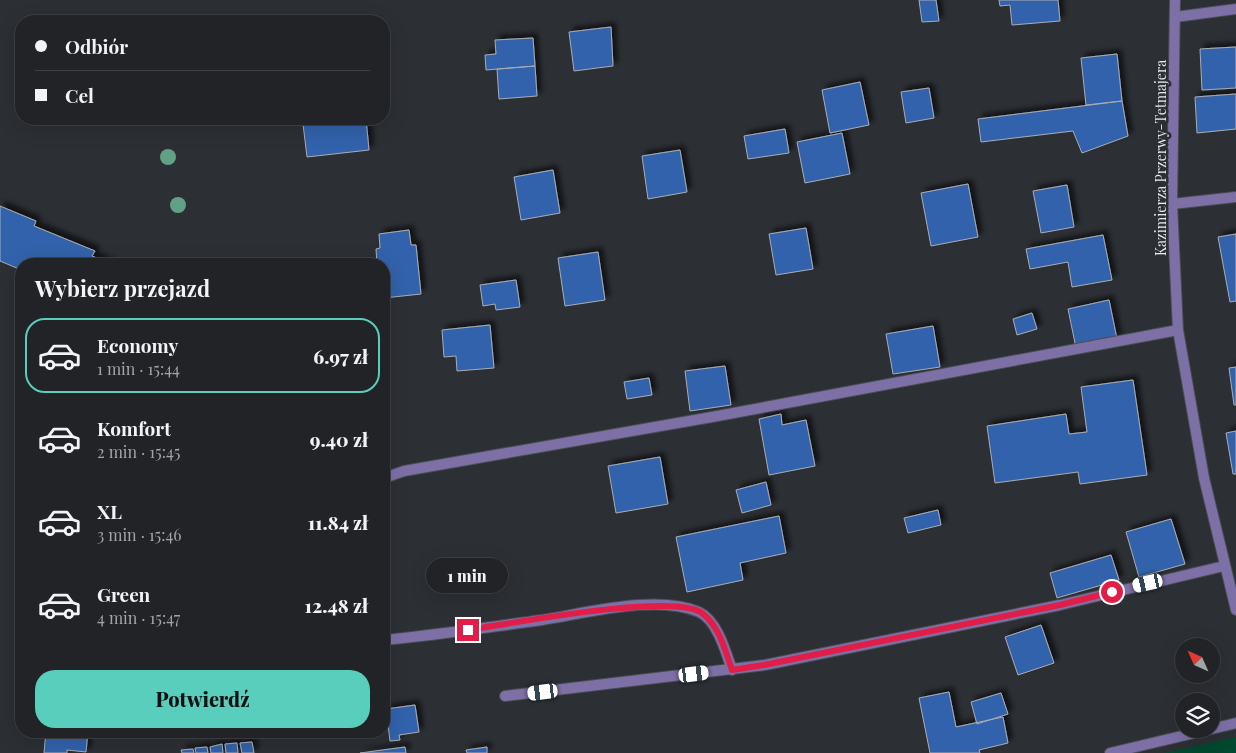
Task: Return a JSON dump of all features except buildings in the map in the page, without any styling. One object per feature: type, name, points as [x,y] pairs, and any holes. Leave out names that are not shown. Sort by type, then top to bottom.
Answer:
[{"type":"street","name":"Kazimierza Przerwy-Tetmajera","points":[[1175,0],[1172,204],[1178,330],[1204,478],[1236,610]]},
{"type":"street","points":[[1175,17],[1236,9]]},
{"type":"street","points":[[1172,204],[1236,198]]},
{"type":"street","points":[[390,476],[404,471],[712,417],[1178,330]]},
{"type":"street","points":[[505,696],[764,665],[1060,605],[1224,566]]},
{"type":"street","points":[[390,639],[430,636],[638,606],[678,606],[701,613],[708,620],[720,635],[732,670]]},
{"type":"street","points":[[1110,753],[1236,723]]},
{"type":"green space","points":[[1236,737],[1236,753],[1164,753]]},
{"type":"route","points":[[468,630],[638,606],[678,606],[701,613],[720,635],[732,670],[1060,605],[1112,592]]}]
